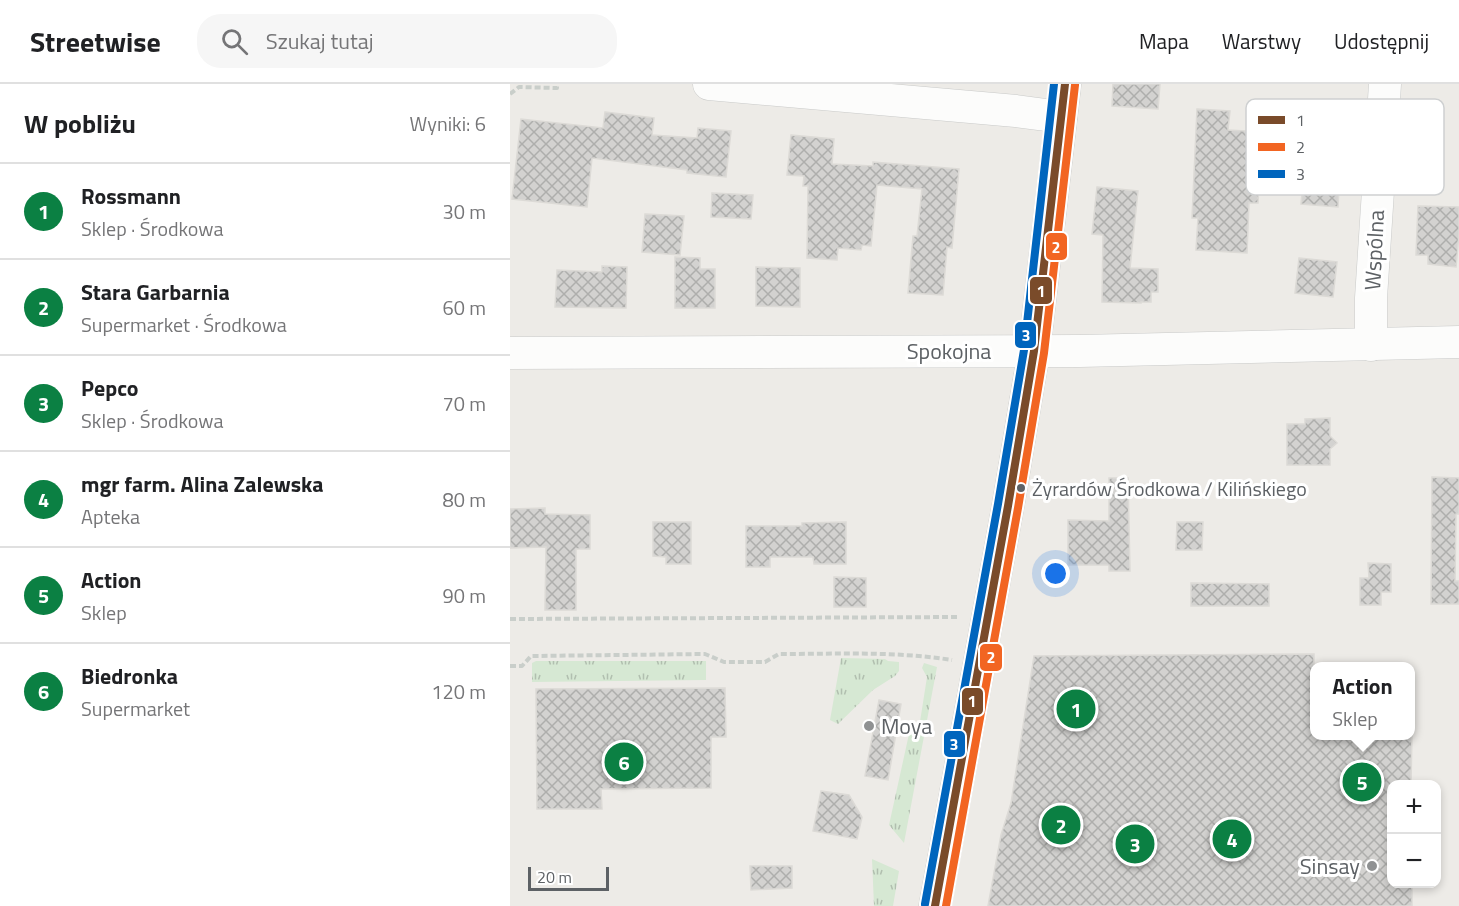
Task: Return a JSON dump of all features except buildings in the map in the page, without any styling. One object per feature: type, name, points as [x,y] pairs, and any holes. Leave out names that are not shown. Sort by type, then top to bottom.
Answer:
[{"type":"street","points":[[709,84],[1061,117]]},
{"type":"street","points":[[935,906],[1034,351],[1065,84]]},
{"type":"street","name":"Wspólna","points":[[1383,99],[1384,84]]},
{"type":"street","name":"Wspólna","points":[[1371,345],[1371,298],[1377,195]]},
{"type":"street","name":"Spokojna","points":[[510,353],[1034,351],[1459,342]]},
{"type":"path","points":[[510,94],[519,87],[557,88],[557,84]]},
{"type":"path","points":[[510,619],[964,617]]},
{"type":"path","points":[[510,666],[522,666],[531,656],[705,654],[724,662],[765,662],[779,654],[895,654],[928,656],[955,661]]},
{"type":"green space","points":[[841,658],[885,659],[899,662],[899,671],[873,690],[838,724],[830,720]]},
{"type":"green space","points":[[536,661],[706,661],[706,680],[532,682],[532,663]]},
{"type":"green space","points":[[924,663],[937,667],[904,843],[889,825],[909,734],[919,728],[927,677],[922,668]]},
{"type":"green space","points":[[872,859],[899,871],[893,906],[874,906]]},
{"type":"transit line","name":"3","points":[[925,904],[1024,350],[1054,84]]},
{"type":"transit line","name":"1","points":[[935,906],[1034,351],[1065,84]]},
{"type":"transit line","name":"2","points":[[946,906],[1044,353],[1075,85]]},
{"type":"place","name":"Żyrardów Środkowa / Kilińskiego","points":[[1021,488]]},
{"type":"place","name":"Rossmann","points":[[1076,709]]},
{"type":"place","name":"Moya","points":[[869,726]]},
{"type":"place","name":"Biedronka","points":[[624,762]]},
{"type":"place","name":"Action","points":[[1362,782]]},
{"type":"place","name":"Stara Garbarnia","points":[[1061,825]]},
{"type":"place","name":"mgr farm. Alina Zalewska","points":[[1232,839]]},
{"type":"place","name":"Pepco","points":[[1135,844]]},
{"type":"place","name":"Sinsay","points":[[1372,866]]}]
